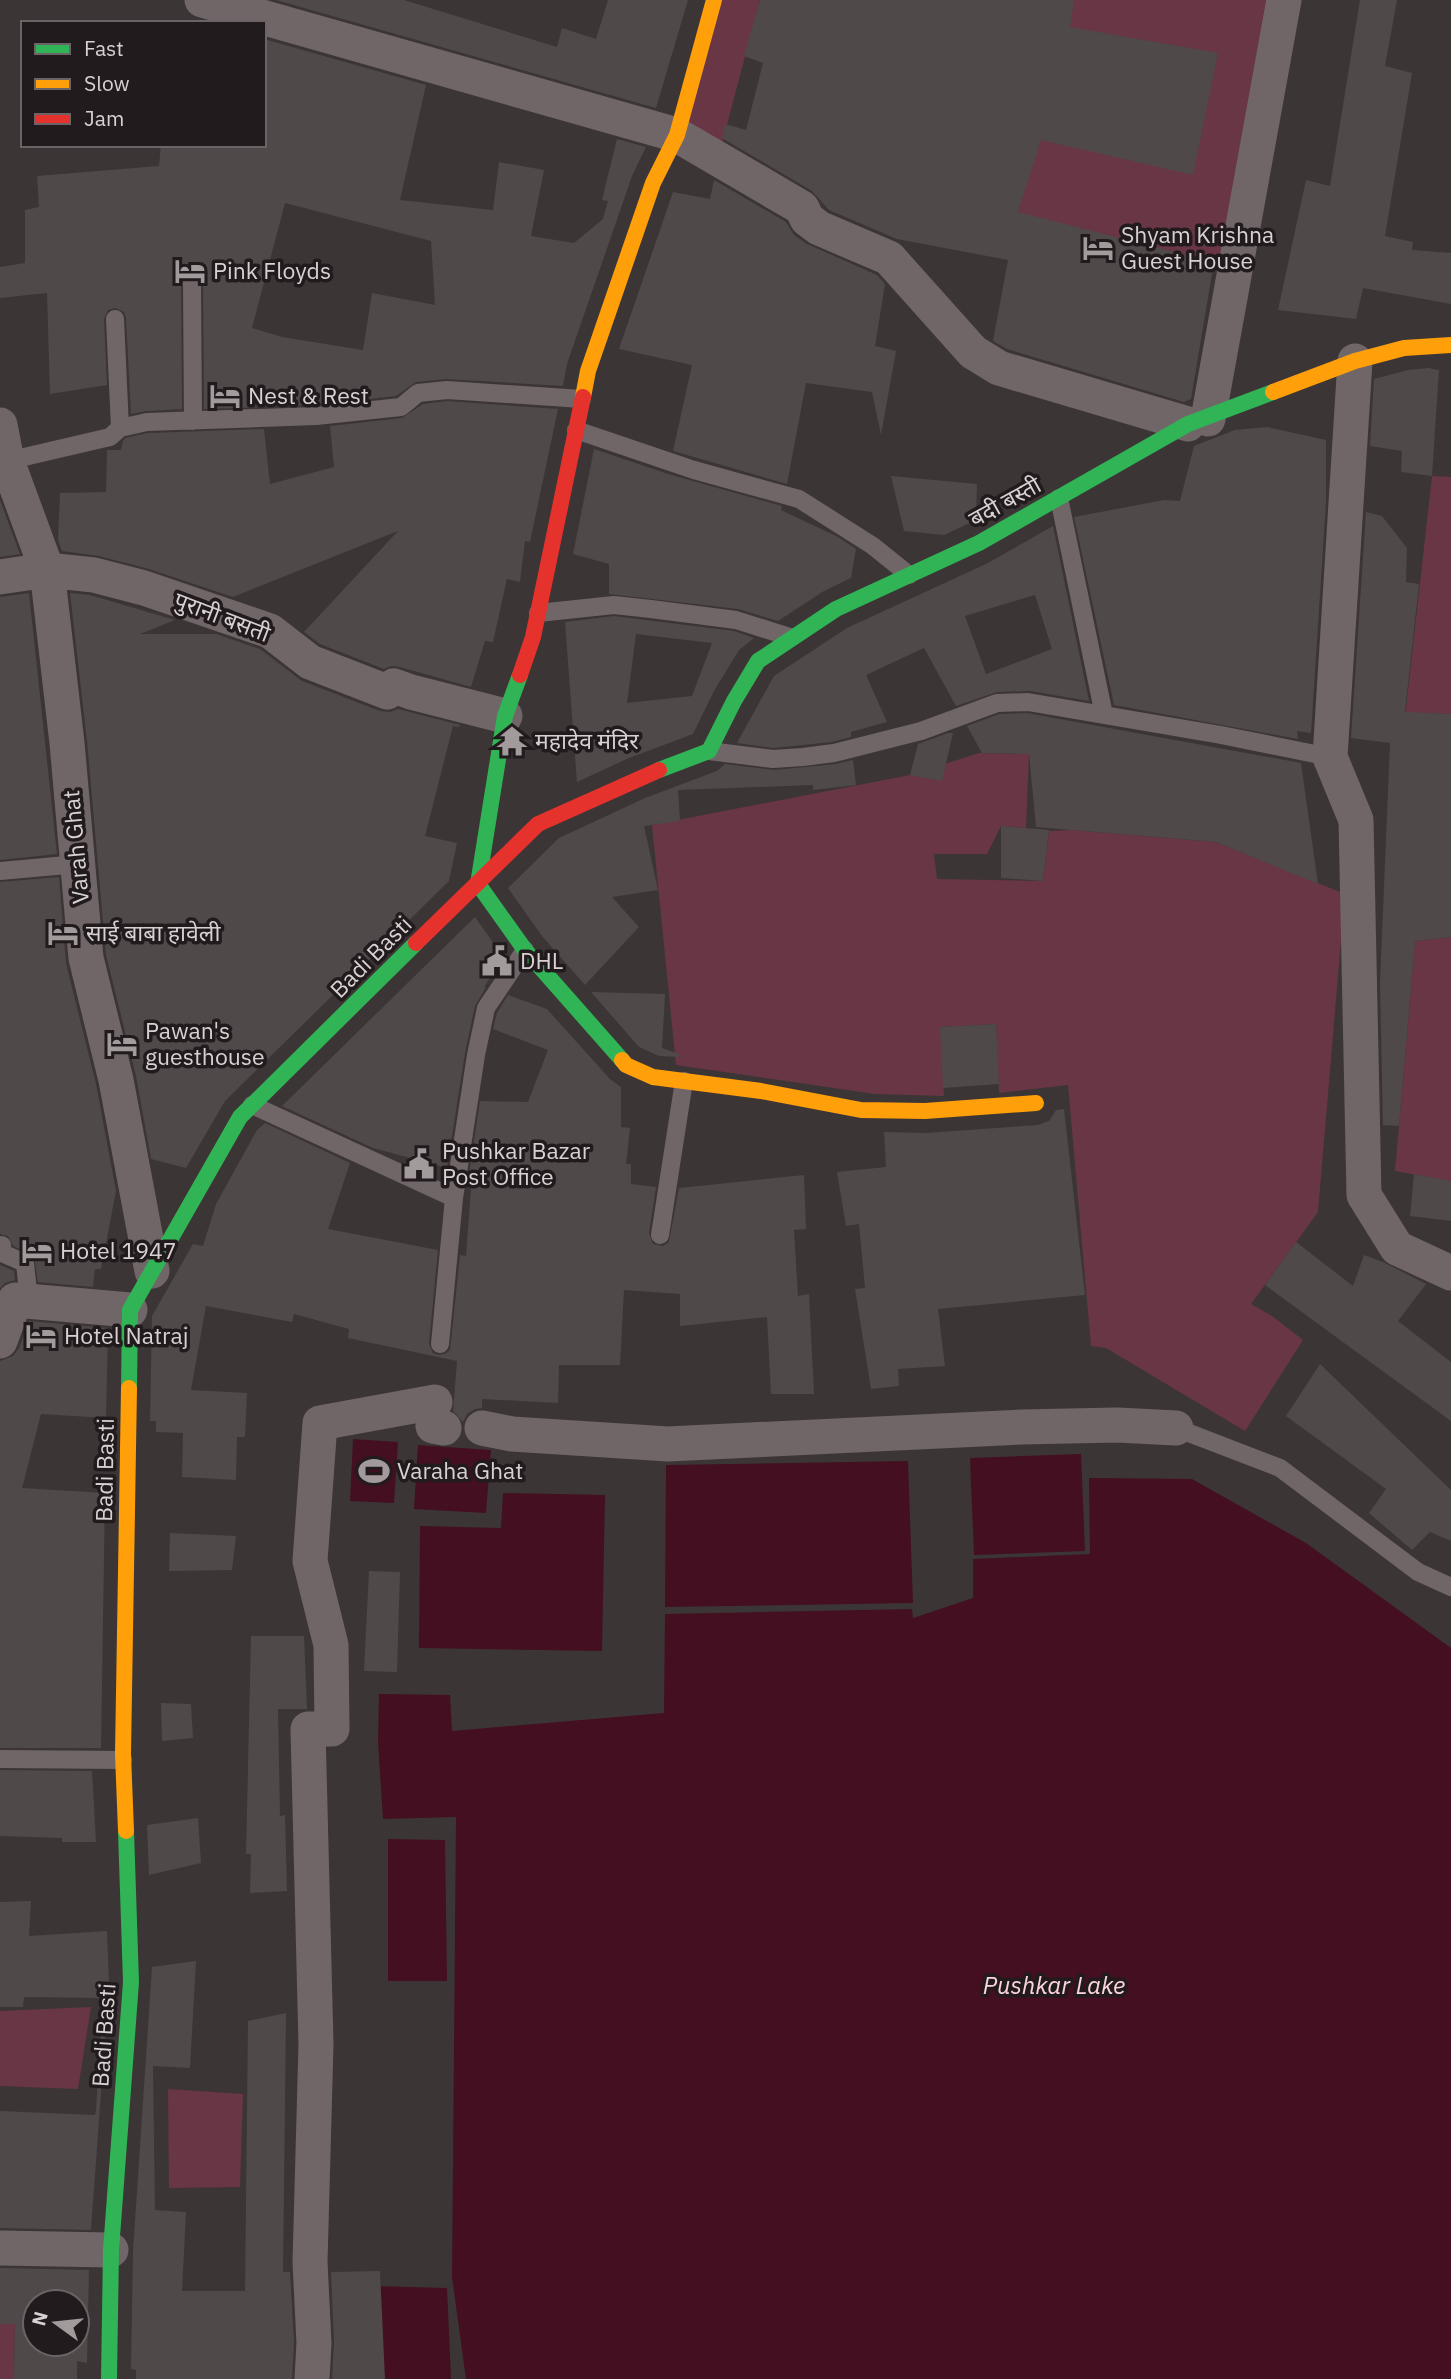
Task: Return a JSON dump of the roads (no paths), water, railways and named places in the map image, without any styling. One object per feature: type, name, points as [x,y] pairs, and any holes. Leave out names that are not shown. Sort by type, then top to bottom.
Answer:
[{"type":"street","points":[[202,0],[677,135],[802,208],[807,219],[819,228],[889,258],[973,352],[999,368],[1198,421],[1284,0]]},
{"type":"street","points":[[714,0],[677,135],[653,183],[588,371],[533,637],[505,716],[478,884],[525,950],[626,1065],[653,1077],[761,1091],[861,1110],[925,1111],[1036,1103]]},
{"type":"street","name":"बदी बस्ती","points":[[709,751],[758,661],[836,609],[978,543],[1198,421],[1355,361],[1404,348],[1451,345]]},
{"type":"street","points":[[1355,361],[1330,757],[1356,820],[1364,1195],[1397,1248],[1451,1273]]},
{"type":"street","name":"Varah Ghat","points":[[0,425],[7,461],[47,570],[67,743],[86,958],[116,1080],[152,1271]]},
{"type":"street","points":[[0,577],[47,570]]},
{"type":"street","name":"पुरानी बसती","points":[[47,570],[94,575],[144,588],[270,631],[310,662],[387,692],[394,685],[411,692],[505,716]]},
{"type":"street","name":"Badi Basti","points":[[109,2379],[111,2250],[131,1982],[123,1760],[130,1310],[240,1117],[538,824],[637,778],[709,751]]},
{"type":"street","points":[[0,1341],[15,1300],[130,1310]]},
{"type":"street","points":[[312,2379],[314,2343],[310,2262],[316,2044],[308,1729],[332,1729],[331,1645],[310,1561],[320,1423],[437,1419]]},
{"type":"street","points":[[482,1428],[512,1434],[668,1444],[1023,1427],[1117,1425],[1176,1428]]},
{"type":"street","points":[[0,2248],[111,2250]]},
{"type":"lane","points":[[192,283],[193,421]]},
{"type":"lane","points":[[115,319],[120,428]]},
{"type":"lane","points":[[7,461],[110,437],[120,428],[147,422],[316,416],[401,407],[418,393],[438,391],[582,399]]},
{"type":"lane","points":[[576,430],[694,470],[799,499],[873,546],[910,575]]},
{"type":"lane","points":[[1059,498],[1104,715]]},
{"type":"lane","points":[[538,613],[614,605],[736,621],[792,637]]},
{"type":"lane","points":[[709,751],[773,759],[834,753],[921,731],[997,703],[1028,702],[1330,757]]},
{"type":"lane","points":[[0,871],[78,864]]},
{"type":"lane","points":[[440,1344],[454,1198],[486,1008],[525,950]]},
{"type":"lane","points":[[660,1235],[684,1081]]},
{"type":"lane","points":[[252,1105],[454,1198]]},
{"type":"lane","points":[[2,1245],[2,1253],[26,1262],[29,1301]]},
{"type":"lane","points":[[1176,1428],[1280,1468],[1418,1572],[1451,1587]]},
{"type":"lane","points":[[0,1759],[123,1760]]},
{"type":"water","name":"Varaha Ghat","points":[[353,1439],[398,1442],[394,1503],[350,1501]]},
{"type":"water","points":[[418,1445],[491,1450],[486,1513],[414,1509]]},
{"type":"water","points":[[1081,1454],[1085,1551],[974,1555],[970,1458]]},
{"type":"water","points":[[908,1461],[913,1603],[665,1607],[666,1465]]},
{"type":"water","name":"Pushkar Lake","points":[[1089,1478],[1192,1479],[1306,1543],[1451,1648],[1451,2379],[466,2379],[452,2277],[456,1817],[383,1819],[378,1742],[379,1694],[450,1695],[452,1731],[664,1713],[665,1614],[912,1609],[913,1618],[973,1598],[973,1559],[1090,1554]]},
{"type":"water","points":[[503,1493],[605,1495],[602,1651],[419,1648],[420,1526],[501,1528]]},
{"type":"water","points":[[388,1839],[445,1840],[447,1981],[388,1981]]},
{"type":"water","points":[[372,2286],[447,2288],[451,2379],[375,2379]]},
{"type":"place","name":"Shyam Krishna Guest House","points":[[1098,248]]},
{"type":"place","name":"Pink Floyds","points":[[190,271]]},
{"type":"place","name":"Nest & Rest","points":[[225,396]]},
{"type":"place","name":"महादेव मंदिर","points":[[512,741]]},
{"type":"place","name":"साई बाबा हावेली","points":[[63,933]]},
{"type":"place","name":"DHL","points":[[497,961]]},
{"type":"place","name":"Pawan's guesthouse","points":[[122,1044]]},
{"type":"place","name":"Pushkar Bazar Post Office","points":[[419,1164]]},
{"type":"place","name":"Hotel 1947","points":[[37,1251]]},
{"type":"place","name":"Hotel Natraj","points":[[41,1336]]},
{"type":"place","name":"Varaha Ghat","points":[[374,1471]]}]
